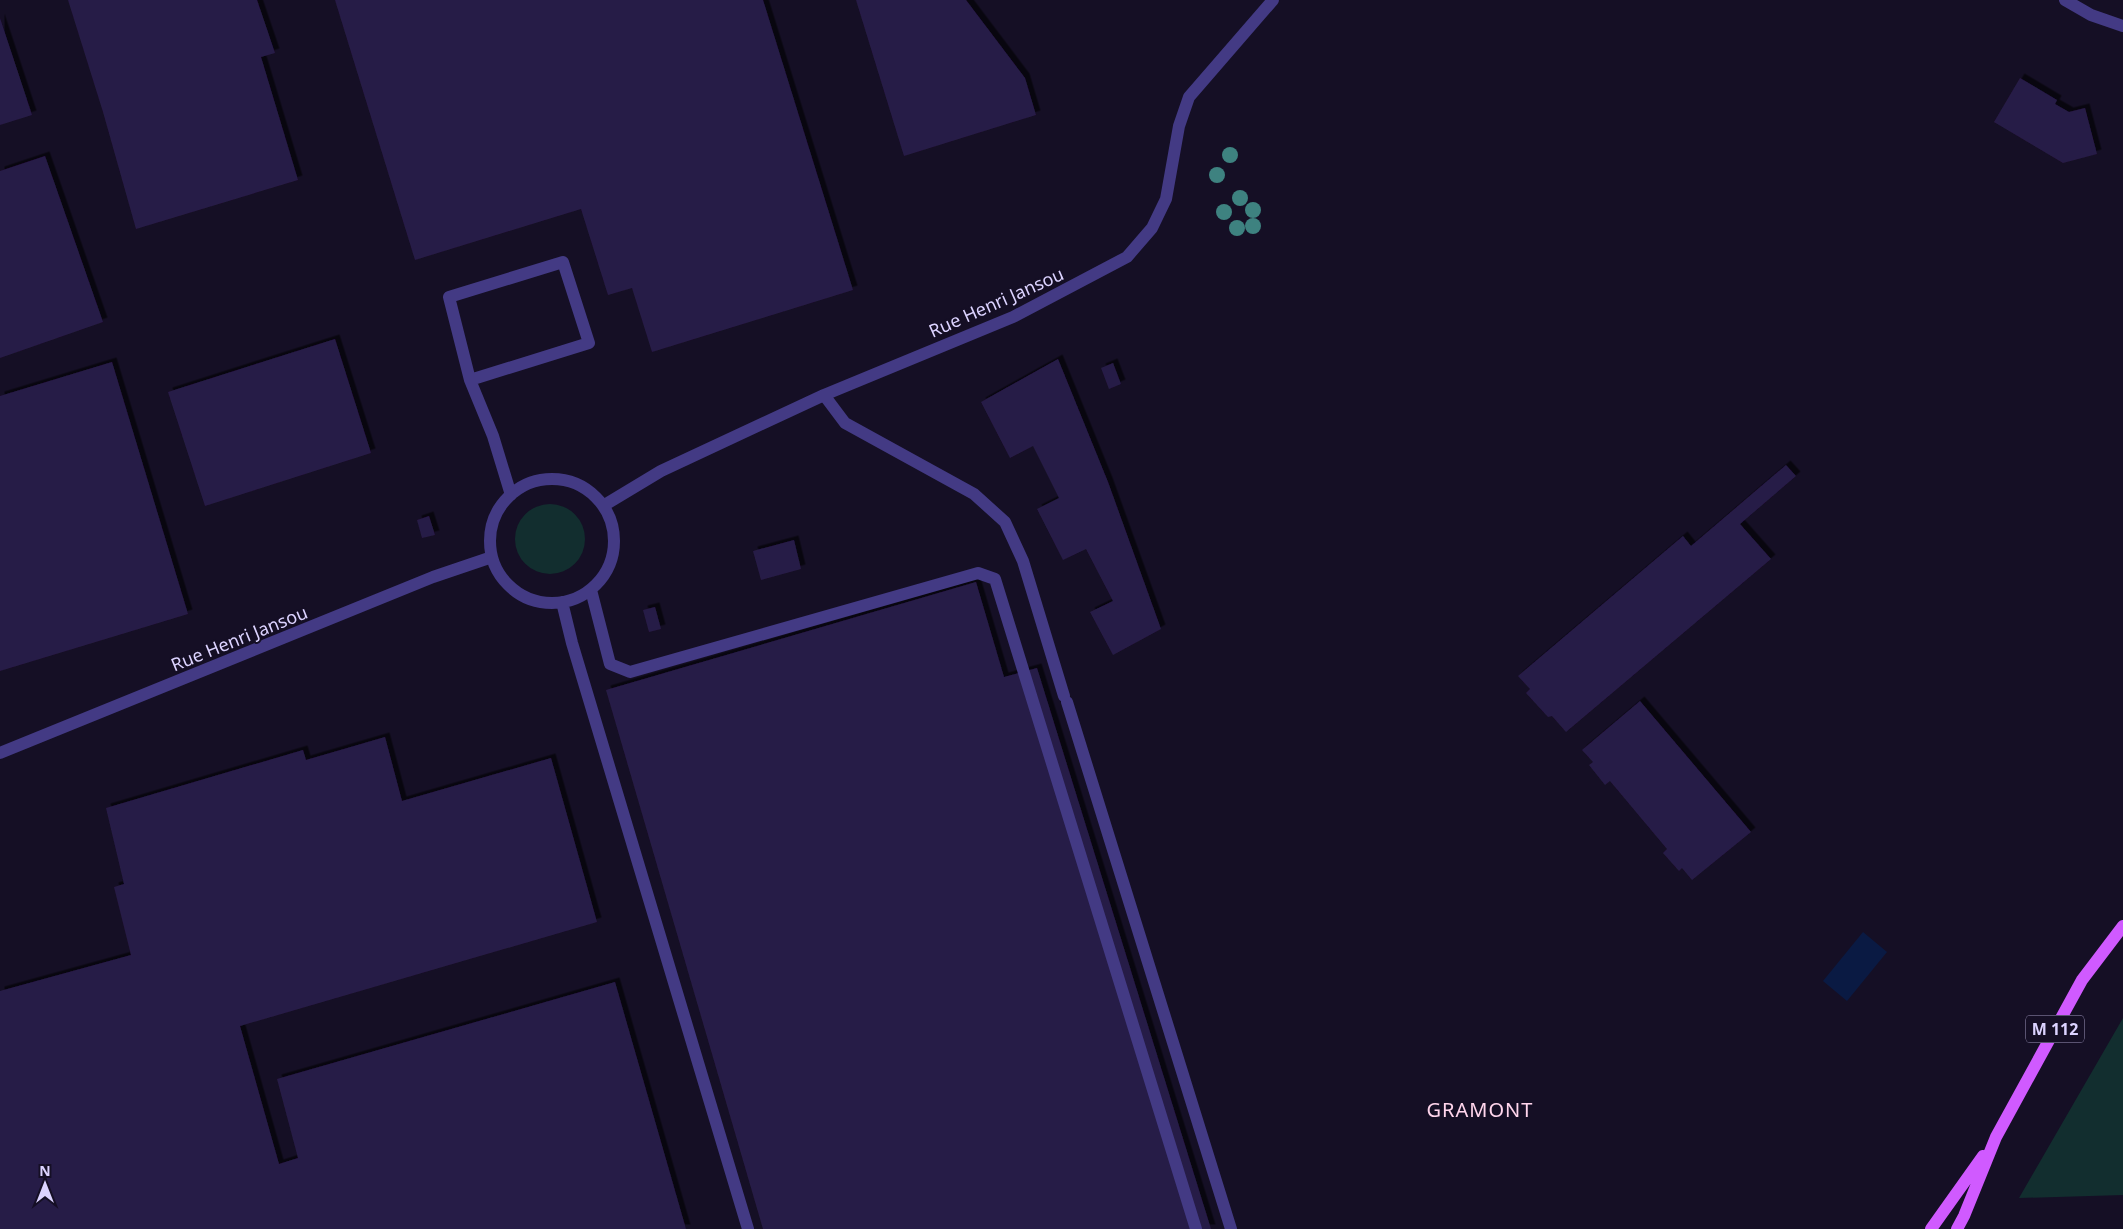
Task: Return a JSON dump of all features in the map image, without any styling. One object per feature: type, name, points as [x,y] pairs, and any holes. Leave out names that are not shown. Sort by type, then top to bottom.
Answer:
[{"type":"main road","name":"M 112","points":[[1957,1229],[1996,1138],[2082,980],[2123,926]]},
{"type":"main road","name":"M 112","points":[[1931,1229],[1996,1138]]},
{"type":"street","name":"Rue Henri Jansou","points":[[603,506],[662,471],[824,395],[1013,317],[1127,257],[1152,228],[1166,199],[1179,126],[1190,97],[1273,0]]},
{"type":"street","points":[[2065,0],[2091,15],[2123,26]]},
{"type":"street","points":[[470,380],[589,343],[563,262],[449,298],[470,380],[493,436],[511,494]]},
{"type":"street","points":[[824,395],[845,423],[974,494],[1005,522],[1023,561],[1231,1229]]},
{"type":"street","points":[[550,479],[570,482],[589,491],[603,506],[612,523],[614,542],[612,560],[603,577],[591,590],[578,598],[562,602],[544,603],[526,598],[511,588],[499,573],[492,556],[490,539],[492,522],[500,507],[511,494],[529,484],[550,479]]},
{"type":"street","name":"Rue Henri Jansou","points":[[0,753],[433,577],[492,556]]},
{"type":"street","points":[[591,590],[610,664],[630,672],[978,573],[995,578],[1196,1229]]},
{"type":"street","points":[[562,602],[575,653],[748,1229]]},
{"type":"green space","points":[[543,504],[557,504],[570,510],[579,519],[585,532],[583,552],[575,564],[557,574],[543,574],[530,568],[521,559],[515,546],[515,532],[521,519],[530,510]]},
{"type":"green space","points":[[2123,1018],[2123,1195],[2019,1198]]},
{"type":"water","points":[[1863,932],[1887,952],[1847,1001],[1823,981]]},
{"type":"building","points":[[68,0],[257,0],[275,53],[261,57],[298,180],[136,229],[103,112]]},
{"type":"building","points":[[335,0],[763,0],[853,290],[652,352],[632,288],[608,295],[581,209],[415,260]]},
{"type":"building","points":[[856,0],[966,0],[1025,78],[1036,115],[904,156]]},
{"type":"building","points":[[0,18],[32,115],[0,125]]},
{"type":"building","points":[[2020,78],[2057,100],[2055,104],[2069,112],[2085,108],[2097,154],[2063,163],[1994,122]]},
{"type":"building","points":[[45,156],[103,322],[0,358],[0,171]]},
{"type":"building","points":[[335,339],[371,453],[205,506],[168,392]]},
{"type":"building","points":[[1058,359],[1108,482],[1161,629],[1113,655],[1090,612],[1113,601],[1086,549],[1063,560],[1037,509],[1059,498],[1033,446],[1010,458],[981,402]]},
{"type":"building","points":[[112,362],[188,614],[0,671],[0,396]]},
{"type":"building","points":[[1113,363],[1121,384],[1109,389],[1101,368]]},
{"type":"building","points":[[1786,465],[1796,476],[1740,524],[1771,559],[1566,732],[1552,716],[1548,717],[1526,693],[1530,689],[1518,676],[1683,536],[1691,546]]},
{"type":"building","points":[[429,516],[435,535],[422,538],[417,520]]},
{"type":"building","points":[[794,540],[801,569],[761,580],[753,551]]},
{"type":"building","points":[[976,582],[1004,677],[1037,668],[1211,1229],[763,1229],[606,690]]},
{"type":"building","points":[[655,607],[661,629],[649,632],[643,610]]},
{"type":"building","points":[[1640,701],[1751,832],[1692,880],[1682,868],[1679,871],[1663,853],[1667,849],[1610,781],[1605,785],[1589,765],[1593,762],[1582,750]]},
{"type":"building","points":[[385,737],[402,801],[551,758],[597,922],[240,1026],[279,1164],[298,1158],[277,1079],[615,982],[686,1229],[0,1229],[0,991],[131,955],[114,887],[124,884],[106,808],[303,750],[306,760]]},
{"type":"district","name":"GRAMONT","points":[[1480,1109]]}]
